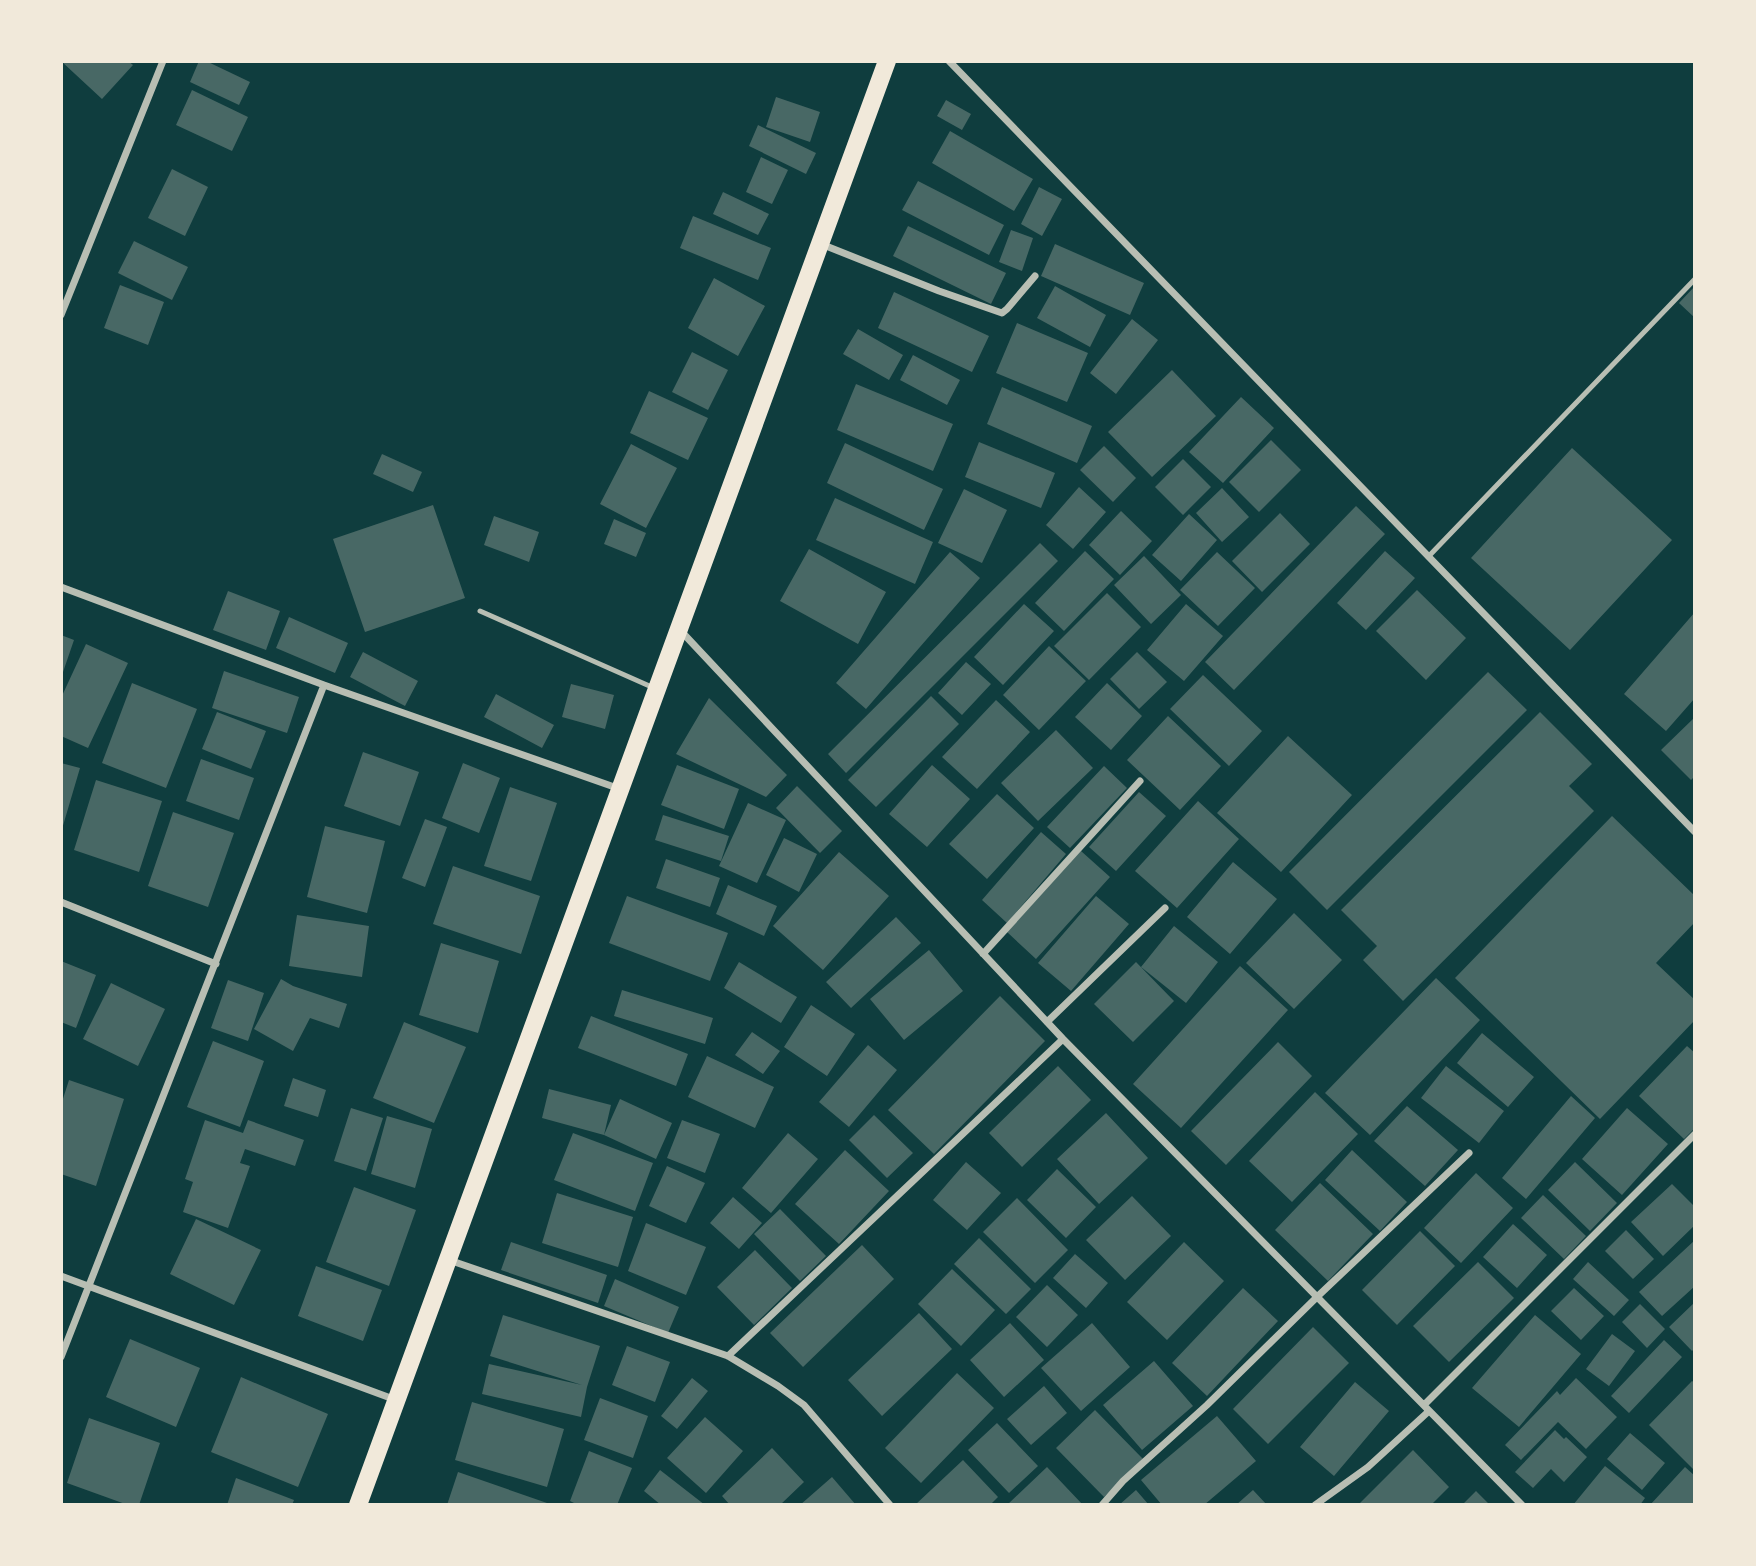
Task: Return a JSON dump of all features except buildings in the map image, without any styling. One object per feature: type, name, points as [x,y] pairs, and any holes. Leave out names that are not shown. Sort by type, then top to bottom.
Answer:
[{"type":"main road","points":[[358,1505],[887,61]]},
{"type":"street","points":[[61,315],[163,61]]},
{"type":"street","points":[[949,61],[1695,832]]},
{"type":"street","points":[[820,243],[1002,313],[1035,276]]},
{"type":"street","points":[[61,587],[324,685],[620,790]]},
{"type":"street","points":[[679,629],[1063,1039],[1522,1505]]},
{"type":"street","points":[[61,1357],[324,685]]},
{"type":"street","points":[[983,954],[1140,781]]},
{"type":"street","points":[[61,902],[216,964]]},
{"type":"street","points":[[1047,1022],[1165,908]]},
{"type":"street","points":[[728,1356],[1063,1039]]},
{"type":"street","points":[[1315,1505],[1368,1467],[1695,1134]]},
{"type":"street","points":[[1102,1505],[1123,1481],[1207,1405],[1469,1153]]},
{"type":"street","points":[[448,1260],[728,1356],[804,1405],[890,1505]]},
{"type":"street","points":[[61,1276],[397,1400]]},
{"type":"lane","points":[[1429,556],[1695,279]]},
{"type":"lane","points":[[480,611],[657,690]]}]
